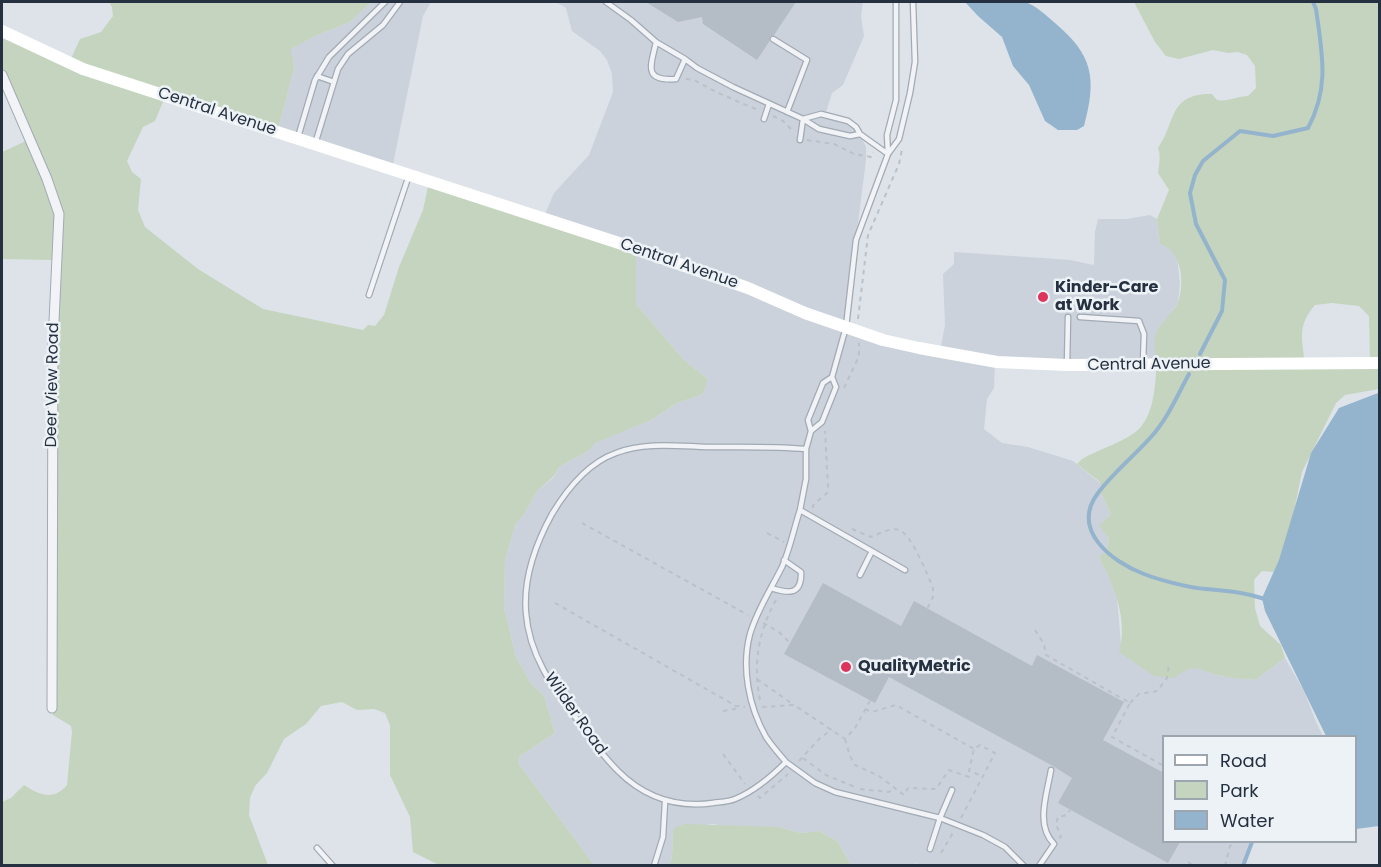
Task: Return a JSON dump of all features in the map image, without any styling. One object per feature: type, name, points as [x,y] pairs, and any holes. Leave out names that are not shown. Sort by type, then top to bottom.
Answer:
[{"type":"main road","name":"Central Avenue","points":[[2,32],[83,69],[748,288],[805,313],[846,327],[919,348],[977,359],[1067,365],[1380,363]]},
{"type":"street","name":"Deer View Road","points":[[2,75],[46,179],[58,214],[53,343],[52,708]]},
{"type":"lane","points":[[297,138],[317,76],[329,57],[385,2]]},
{"type":"lane","points":[[315,144],[338,69],[348,54],[383,25],[400,2]]},
{"type":"lane","points":[[606,2],[656,42],[705,73],[803,118],[819,129],[850,136],[860,134]]},
{"type":"lane","points":[[888,154],[887,135],[896,100],[896,2]]},
{"type":"lane","points":[[811,432],[822,422],[836,387],[832,377],[846,327],[856,240],[888,154],[899,139],[908,103],[915,62],[913,2]]},
{"type":"lane","points":[[773,39],[807,60],[787,112]]},
{"type":"lane","points":[[656,42],[650,67],[651,72],[658,76],[676,79],[685,59]]},
{"type":"lane","points":[[317,76],[334,82]]},
{"type":"lane","points":[[896,100],[908,103]]},
{"type":"lane","points":[[765,116],[769,104]]},
{"type":"lane","points":[[803,118],[821,114],[839,118],[856,127],[860,134],[888,154]]},
{"type":"lane","points":[[801,139],[803,118]]},
{"type":"lane","points":[[369,295],[410,175]]},
{"type":"lane","points":[[1067,365],[1068,317]]},
{"type":"lane","points":[[1080,317],[1139,321],[1144,334],[1143,365]]},
{"type":"lane","points":[[832,377],[823,383],[808,420],[811,432],[806,449],[806,479],[800,510],[784,560],[750,634],[747,672],[753,707],[767,738],[786,762],[815,783],[835,792],[958,824],[1005,847],[1024,866]]},
{"type":"lane","name":"Wilder Road","points":[[786,762],[771,777],[733,800],[703,805],[676,804],[665,802],[642,790],[628,780],[600,751],[554,689],[535,653],[528,627],[526,589],[539,540],[558,504],[573,483],[601,460],[618,452],[646,446],[806,449]]},
{"type":"lane","points":[[800,510],[905,570]]},
{"type":"lane","points":[[860,575],[872,551]]},
{"type":"lane","points":[[771,588],[785,593],[795,590],[801,582],[801,572],[784,560]]},
{"type":"lane","points":[[1039,866],[1054,844],[1046,835],[1043,817],[1051,770]]},
{"type":"lane","points":[[930,849],[952,790]]},
{"type":"lane","points":[[654,866],[663,837],[665,802]]},
{"type":"lane","points":[[317,848],[333,866]]},
{"type":"path","points":[[681,79],[694,80],[765,116],[783,121],[801,139],[834,144],[854,154],[871,157],[876,144]]},
{"type":"path","points":[[858,316],[868,235],[899,164],[903,146]]},
{"type":"path","points":[[840,395],[859,356]]},
{"type":"path","points":[[820,512],[813,508],[813,505],[827,494],[825,429]]},
{"type":"path","points":[[582,523],[779,632],[790,643]]},
{"type":"path","points":[[850,528],[867,537],[890,530],[900,530],[908,536],[933,588],[933,597],[927,609]]},
{"type":"path","points":[[762,706],[757,679],[757,650],[764,624],[776,600],[786,600]]},
{"type":"path","points":[[555,603],[736,706],[794,705]]},
{"type":"path","points":[[1035,630],[1044,644],[1046,655],[1130,703]]},
{"type":"path","points":[[1162,765],[1112,737],[1130,703],[1139,694],[1158,690],[1167,678],[1169,664]]},
{"type":"path","points":[[757,679],[845,739],[855,765],[879,777],[904,795],[908,788],[936,789],[949,770],[969,777],[974,749],[980,745],[995,753],[941,853]]},
{"type":"path","points":[[845,739],[855,728],[870,700]]},
{"type":"path","points":[[865,709],[872,712],[896,705],[974,749]]},
{"type":"path","points":[[723,711],[735,709],[736,706]]},
{"type":"path","points":[[803,758],[831,778],[857,788],[889,792],[894,787]]},
{"type":"path","points":[[969,771],[983,776]]},
{"type":"path","points":[[1054,844],[1061,837],[1056,824],[1058,817],[1067,815],[1070,810]]},
{"type":"path","points":[[1225,866],[1230,846],[1233,843]]},
{"type":"path","points":[[1188,862],[1194,866]]},
{"type":"shaded area","points":[[371,2],[431,2],[423,16],[392,169],[277,133],[294,69],[290,49],[350,22]]},
{"type":"shaded area","points":[[556,2],[863,2],[861,16],[864,36],[843,85],[832,93],[826,112],[856,127],[866,147],[845,325],[940,352],[945,325],[943,274],[954,264],[954,252],[1070,260],[1094,265],[1095,232],[1098,219],[1127,219],[1150,215],[1157,219],[1160,244],[1167,246],[1177,256],[1180,283],[1178,302],[1170,315],[1155,360],[995,363],[994,388],[987,399],[984,429],[1002,443],[1028,447],[1073,461],[1100,483],[1101,493],[1111,514],[1100,526],[1109,538],[1107,552],[1099,558],[1111,577],[1117,597],[1121,645],[1185,670],[1197,667],[1221,676],[1255,680],[1285,658],[1304,691],[1322,735],[1162,735],[1162,843],[1253,843],[1241,865],[921,866],[915,863],[915,866],[851,865],[837,841],[819,831],[801,833],[778,827],[729,827],[713,824],[673,829],[670,865],[594,865],[518,763],[520,756],[555,733],[544,696],[530,682],[516,657],[504,608],[505,560],[515,525],[538,490],[554,477],[559,467],[588,451],[594,443],[651,420],[677,403],[703,394],[708,379],[684,360],[636,304],[636,252],[543,219],[554,193],[589,155],[613,92],[612,74],[607,60],[600,51],[572,31],[566,8]]},
{"type":"green space","points":[[109,2],[371,2],[350,22],[291,49],[294,69],[277,133],[165,97],[155,121],[143,127],[127,161],[132,172],[141,179],[138,210],[145,227],[198,269],[263,309],[363,330],[368,325],[375,326],[384,315],[399,267],[423,210],[429,182],[636,252],[636,304],[684,360],[708,379],[703,394],[677,403],[651,420],[595,443],[588,451],[559,467],[554,476],[538,490],[515,525],[505,560],[504,608],[516,657],[530,682],[544,696],[555,733],[520,756],[518,763],[594,865],[439,865],[413,852],[410,817],[390,775],[390,725],[385,713],[374,709],[357,710],[342,702],[321,706],[306,724],[284,739],[267,773],[255,786],[250,798],[249,815],[268,865],[2,865],[2,802],[11,798],[24,785],[41,794],[52,795],[67,785],[72,732],[71,726],[53,715],[51,700],[54,260],[2,259],[2,152],[26,141],[2,78],[2,32],[69,63],[80,39],[101,32],[113,16]]},
{"type":"green space","points":[[1134,2],[1379,2],[1379,389],[1345,395],[1336,403],[1302,472],[1288,551],[1274,572],[1262,571],[1254,580],[1255,608],[1260,626],[1281,645],[1285,658],[1255,680],[1226,677],[1198,669],[1188,670],[1174,678],[1154,676],[1119,652],[1121,616],[1115,592],[1099,558],[1107,552],[1109,538],[1099,526],[1111,514],[1101,493],[1100,482],[1077,464],[1082,459],[1127,438],[1139,429],[1152,403],[1156,373],[1155,337],[1178,302],[1181,286],[1177,260],[1167,247],[1160,244],[1157,219],[1169,190],[1158,173],[1160,157],[1158,148],[1175,111],[1188,98],[1198,95],[1212,94],[1217,100],[1225,100],[1248,96],[1256,88],[1255,66],[1247,55],[1213,50],[1179,59],[1166,56],[1155,42]],"holes":[[[1332,303],[1359,306],[1369,316],[1370,361],[1305,364],[1303,326],[1315,305]]]},
{"type":"green space","points":[[684,824],[778,827],[801,833],[819,831],[837,841],[851,865],[670,865],[673,829]]},
{"type":"water","points":[[965,2],[1025,2],[1041,11],[1068,35],[1089,68],[1090,94],[1084,126],[1077,130],[1058,130],[1045,121],[1029,85],[1013,66],[1002,37]]},
{"type":"water","points":[[1380,393],[1379,826],[1357,829],[1357,735],[1326,735],[1265,611],[1262,598],[1279,560],[1311,453],[1339,408]]},
{"type":"building","points":[[646,2],[796,2],[774,35],[770,36],[769,42],[757,60],[703,24],[702,17],[678,22]]},
{"type":"building","points":[[823,583],[901,626],[914,601],[1032,666],[1037,655],[1124,702],[1103,740],[1162,772],[1162,843],[1179,843],[1168,863],[1058,803],[1072,778],[889,677],[875,703],[784,654]]},
{"type":"waterway","points":[[1200,354],[1222,311],[1225,280],[1196,224],[1190,193],[1195,175],[1203,161],[1240,131],[1273,136],[1308,128],[1315,113],[1322,84],[1322,55],[1313,2]]},
{"type":"waterway","points":[[1189,374],[1157,430],[1098,493],[1091,507],[1089,520],[1092,532],[1098,543],[1108,553],[1144,574],[1183,585],[1243,593],[1265,599]]},
{"type":"waterway","points":[[1243,866],[1252,843]]},
{"type":"place","name":"Kinder-Care at Work","points":[[1043,297]]},
{"type":"place","name":"QualityMetric","points":[[846,667]]}]
